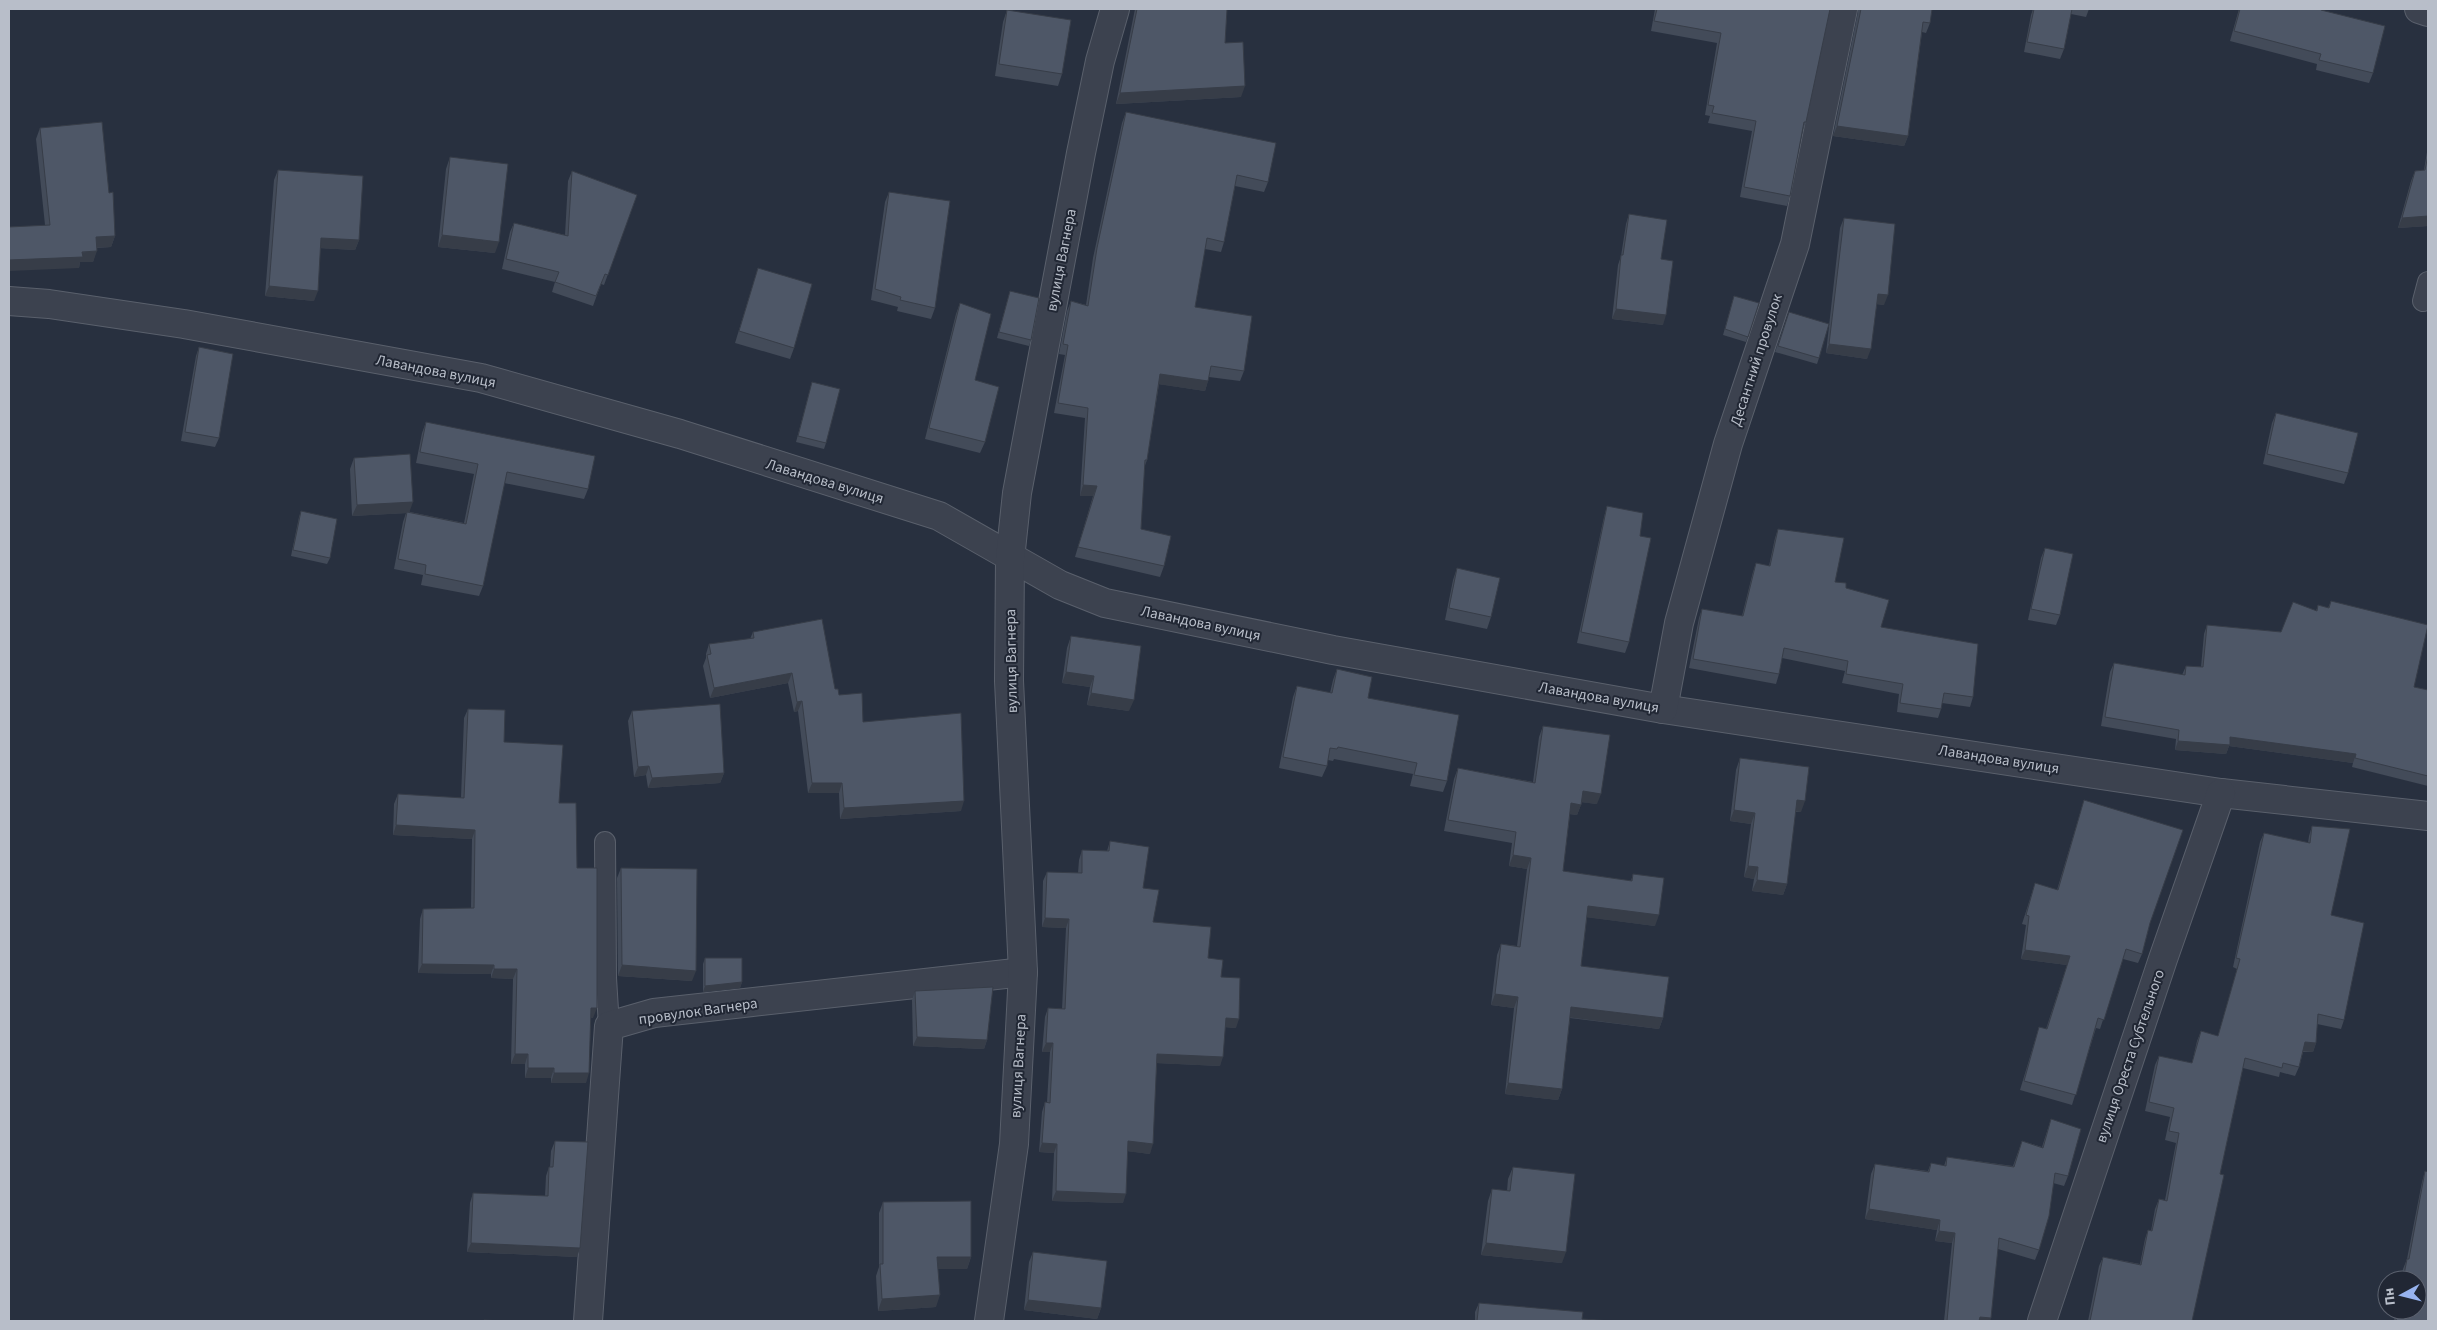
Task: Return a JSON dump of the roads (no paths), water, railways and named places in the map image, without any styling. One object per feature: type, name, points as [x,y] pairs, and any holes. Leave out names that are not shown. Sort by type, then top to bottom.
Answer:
[{"type":"street","name":"вулиця Вагнера","points":[[989,1321],[1014,1144],[1023,972],[1009,681],[1010,558],[1017,493],[1070,212],[1100,61],[1115,9]]},
{"type":"street","name":"Десантний провулок","points":[[1663,709],[1679,623],[1728,444],[1795,244],[1843,9]]},
{"type":"street","points":[[2419,9],[2428,12]]},
{"type":"street","name":"Лавандова вулиця","points":[[9,301],[49,304],[184,324],[481,378],[680,434],[939,516],[1010,558],[1060,584],[1105,603],[1333,650],[1663,709],[2221,793],[2428,816]]},
{"type":"street","name":"вулиця Ореста Субтельного","points":[[2042,1321],[2162,959],[2221,793]]},
{"type":"street","name":"провулок Вагнера","points":[[609,1026],[654,1013],[1023,972]]},
{"type":"street","points":[[588,1321],[609,1026]]},
{"type":"lane","points":[[605,842],[606,978],[609,1026]]}]
